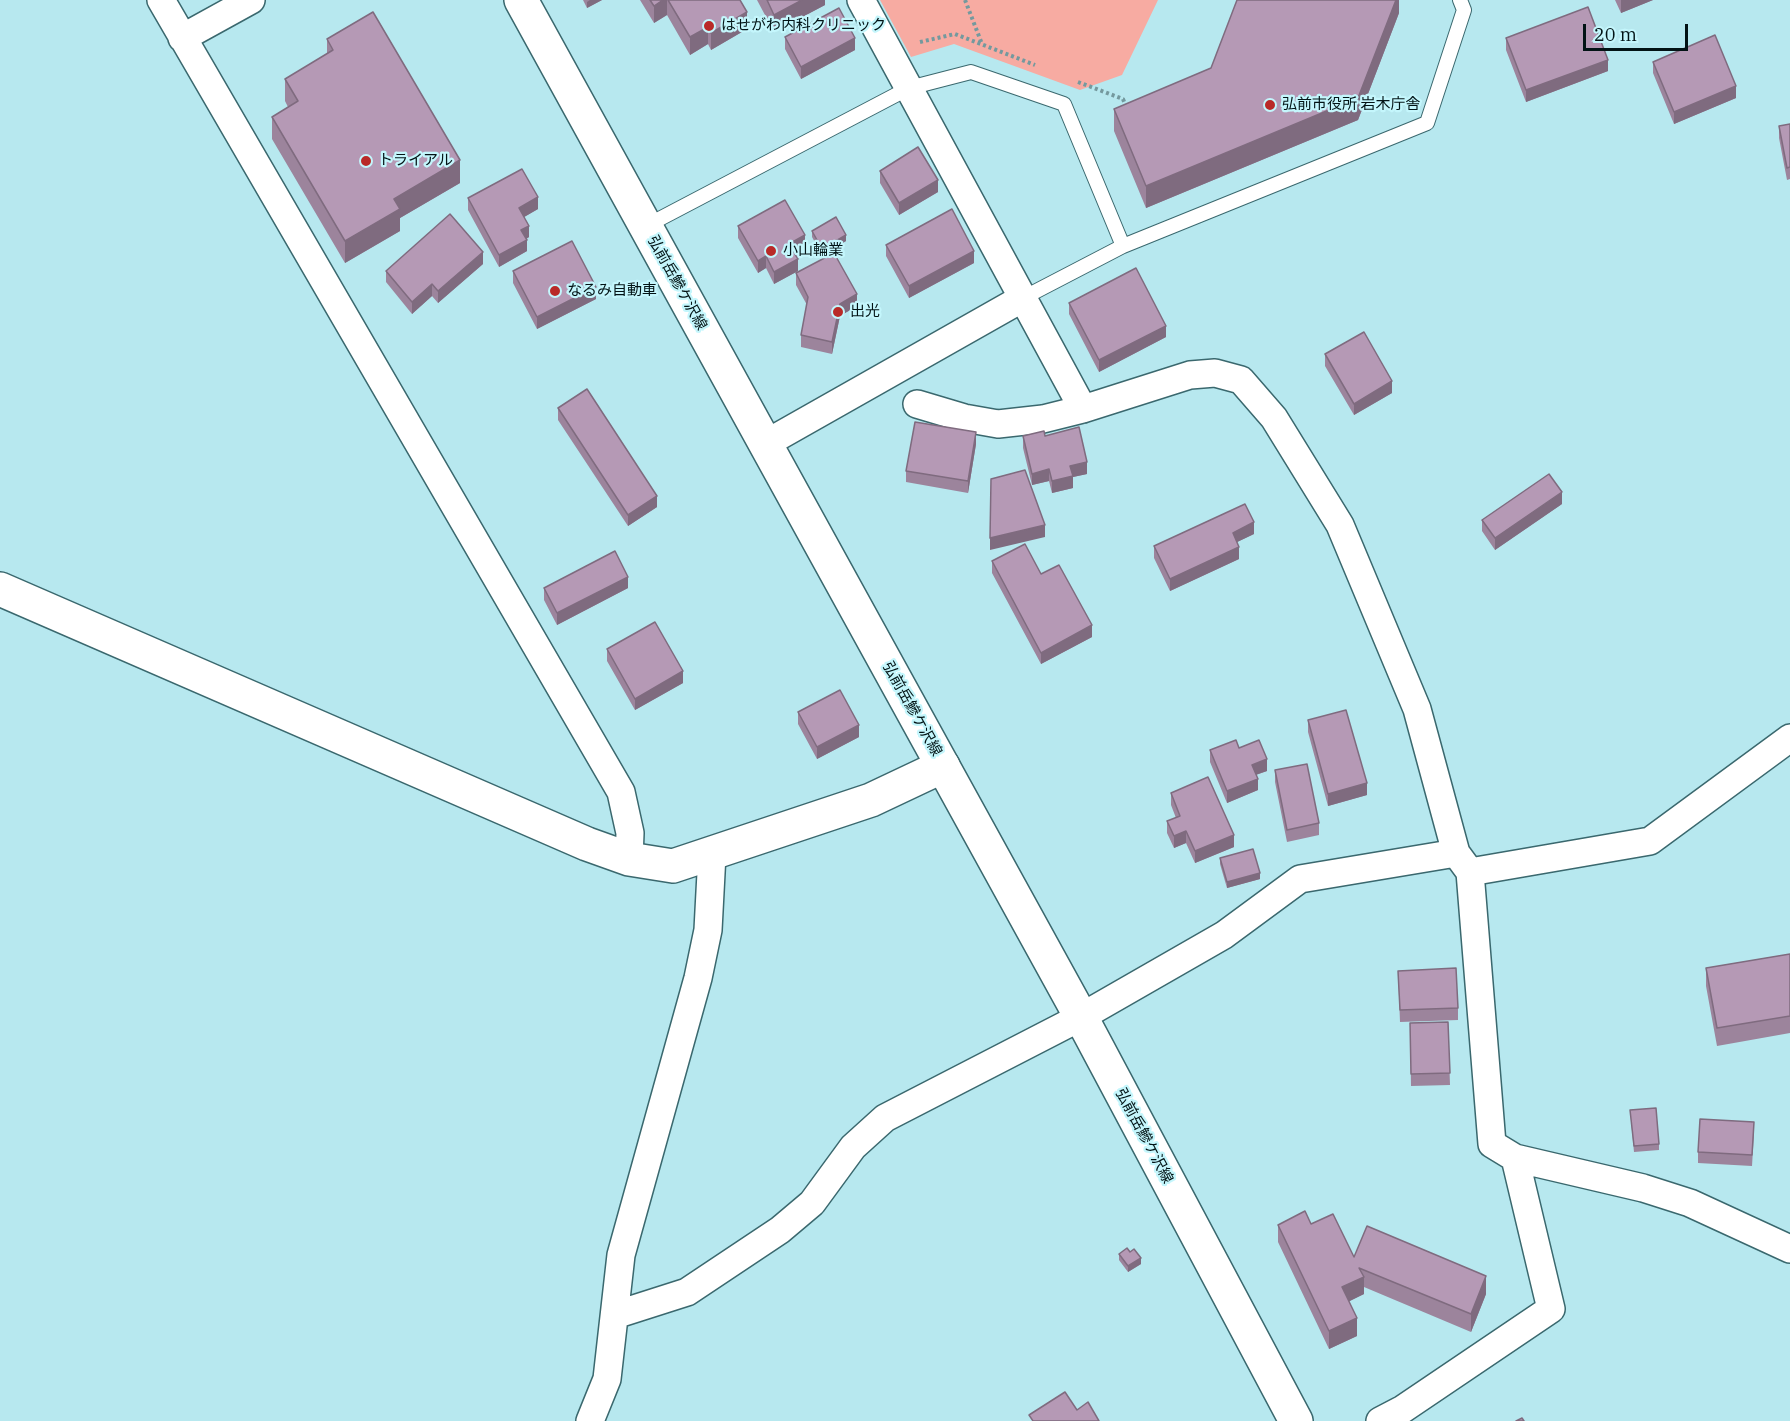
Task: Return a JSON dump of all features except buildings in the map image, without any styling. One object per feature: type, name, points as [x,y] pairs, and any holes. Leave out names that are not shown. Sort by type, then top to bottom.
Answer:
[{"type":"main road","name":"弘前岳鰺ケ沢線","points":[[521,0],[1081,1017],[1296,1421]]},
{"type":"main road","points":[[0,589],[576,840],[629,859],[673,866],[871,800],[943,766]]},
{"type":"street","points":[[161,0],[621,792],[630,833],[629,859]]},
{"type":"street","points":[[182,38],[251,0]]},
{"type":"street","points":[[861,0],[1083,409]]},
{"type":"street","points":[[765,444],[1023,298]]},
{"type":"street","points":[[917,404],[964,418],[998,424],[1043,419],[1083,409],[1190,375],[1215,373],[1241,380],[1274,418],[1340,525],[1417,709],[1463,862],[1492,1144],[1515,1158],[1643,1188],[1690,1203],[1790,1249]]},
{"type":"street","points":[[615,1315],[687,1292],[780,1230],[812,1203],[853,1147],[885,1118],[1081,1017],[1224,935],[1300,879],[1650,841],[1790,738]]},
{"type":"street","points":[[590,1421],[607,1379],[621,1255],[700,968],[708,930],[712,854]]},
{"type":"street","points":[[1380,1421],[1403,1409],[1551,1309],[1515,1158]]},
{"type":"lane","points":[[1023,298],[1124,246],[1427,123],[1464,9],[1461,0]]},
{"type":"lane","points":[[646,226],[909,88],[970,72],[1064,104],[1124,246]]},
{"type":"path","points":[[965,0],[982,45]]},
{"type":"shaded area","points":[[880,0],[1158,0],[1122,75],[1080,90],[954,44],[911,57]]},
{"type":"place","name":"はせがわ内科クリニック","points":[[709,26]]},
{"type":"place","name":"弘前市役所 岩木庁舎","points":[[1270,105]]},
{"type":"place","name":"トライアル","points":[[366,161]]},
{"type":"place","name":"小山輪業","points":[[771,251]]},
{"type":"place","name":"なるみ自動車","points":[[555,291]]},
{"type":"place","name":"出光","points":[[838,312]]}]
